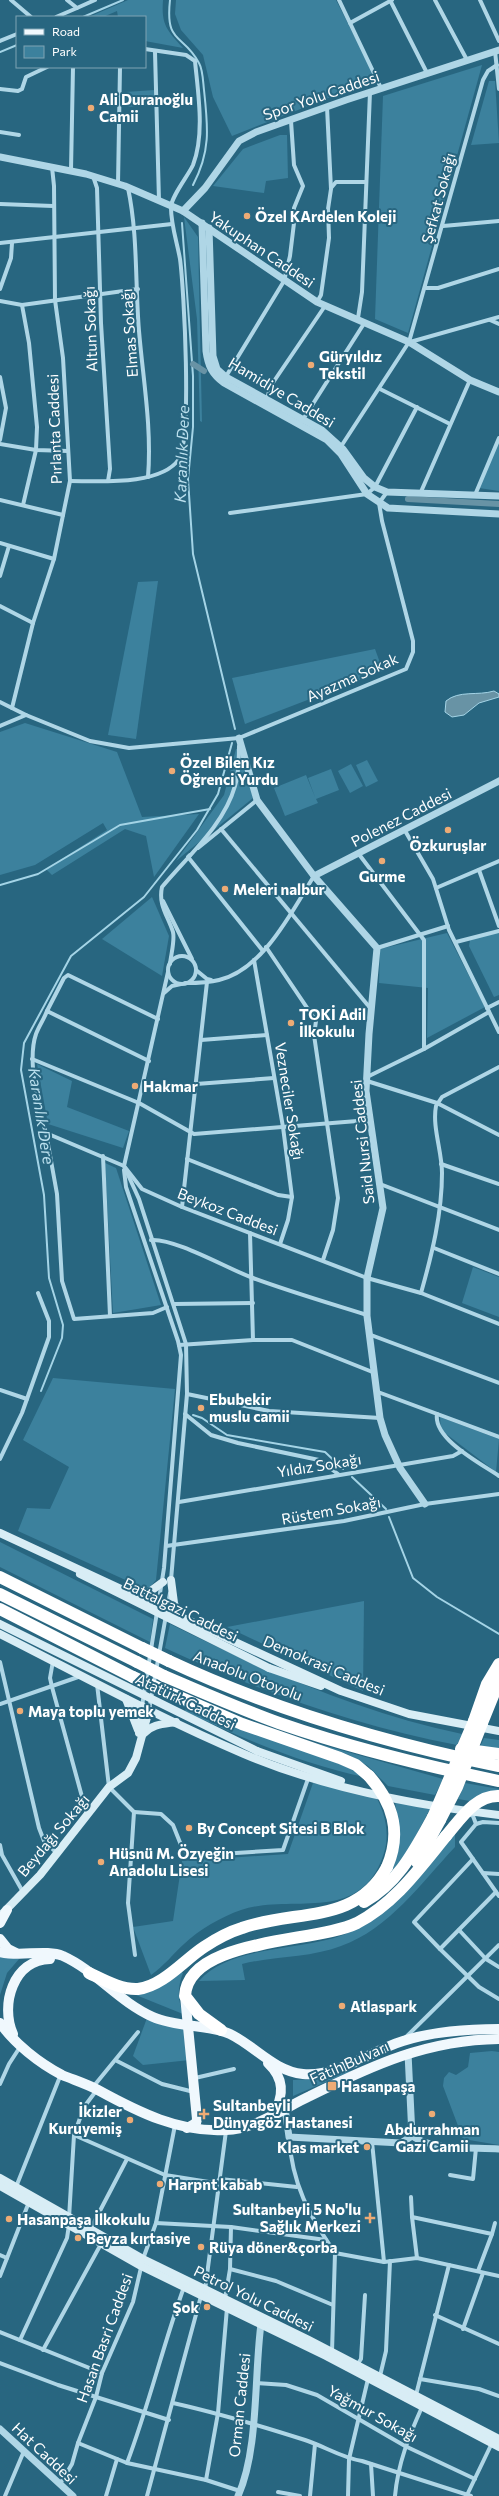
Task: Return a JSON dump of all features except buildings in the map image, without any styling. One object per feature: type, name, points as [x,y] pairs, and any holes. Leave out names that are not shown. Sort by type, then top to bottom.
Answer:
[{"type":"highway","name":"Anadolu Otoyolu","points":[[0,1577],[168,1661],[247,1694],[335,1725],[409,1746],[499,1766]]},
{"type":"highway","points":[[0,1594],[164,1676],[279,1723],[340,1743],[439,1769],[499,1781]]},
{"type":"highway","points":[[0,1609],[163,1690],[242,1724],[356,1764],[370,1776],[383,1791],[390,1807],[394,1824],[394,1839],[387,1867],[380,1880],[362,1898],[340,1909]]},
{"type":"highway","points":[[89,1973],[120,1987],[138,1989],[148,1986],[165,1977],[204,1947],[228,1933],[265,1921],[362,1904],[388,1886],[402,1869],[437,1819],[456,1787],[478,1722],[487,1684],[499,1664]]},
{"type":"highway","points":[[478,1722],[499,1681]]},
{"type":"highway","points":[[247,1694],[410,1742],[499,1754]]},
{"type":"highway","points":[[221,2030],[199,2014],[185,1996],[185,1988],[192,1976],[200,1968],[222,1956],[250,1947],[336,1931],[357,1923],[382,1907],[401,1892],[471,1807],[481,1800],[499,1796]]},
{"type":"highway","points":[[382,1907],[418,1861],[437,1819]]},
{"type":"main road","name":"Battalgazi Caddesi","points":[[0,1532],[168,1610]]},
{"type":"main road","name":"Battalgazi Caddesi","points":[[14,1538],[80,1574],[269,1668],[307,1682],[341,1691]]},
{"type":"main road","points":[[136,1594],[148,1593],[167,1581],[178,1615]]},
{"type":"main road","name":"Demokrasi Caddesi","points":[[168,1610],[341,1691],[409,1714],[499,1731]]},
{"type":"main road","name":"Atatürk Caddesi","points":[[0,1624],[257,1751],[322,1773],[365,1791]]},
{"type":"main road","name":"Atatürk Caddesi","points":[[0,1634],[97,1682],[126,1699],[245,1754],[310,1776],[408,1802],[499,1815]]},
{"type":"main road","points":[[126,1699],[141,1734]]},
{"type":"main road","points":[[141,1734],[146,1708]]},
{"type":"main road","points":[[141,1734],[157,1725],[176,1722]]},
{"type":"main road","name":"Beydağı Sokağı","points":[[4,1913],[58,1854],[109,1787],[128,1773],[136,1758],[141,1734]]},
{"type":"main road","points":[[0,1923],[4,1913]]},
{"type":"main road","points":[[0,1939],[8,1949],[19,1955]]},
{"type":"main road","name":"Fatih Bulvarı","points":[[0,1952],[19,1955],[53,1954],[77,1964],[123,2000],[141,2011],[168,2022],[190,2027],[221,2030],[292,2072],[314,2074],[326,2072],[366,2058],[402,2041],[413,2038],[452,2032],[499,2029]]},
{"type":"main road","name":"Fatih Bulvarı","points":[[21,2046],[11,2030],[7,2013],[8,1992],[15,1979],[27,1967],[44,1959],[56,1959],[77,1964]]},
{"type":"main road","points":[[185,1996],[190,2027],[195,2078],[197,2119],[196,2123],[187,2128]]},
{"type":"main road","name":"Fatih Bulvarı","points":[[0,2023],[21,2046],[61,2074],[175,2125],[187,2128],[226,2130],[244,2126],[273,2115],[365,2069],[411,2052],[447,2044],[499,2039]]},
{"type":"main road","points":[[259,2053],[274,2068],[282,2086],[280,2102],[273,2115]]},
{"type":"main road","name":"Petrol Yolu Caddesi","points":[[0,2178],[69,2220],[101,2242],[380,2376],[416,2395],[497,2443]]},
{"type":"main road","name":"Petrol Yolu Caddesi","points":[[0,2186],[29,2202],[91,2228],[142,2262],[184,2287],[202,2290]]},
{"type":"main road","name":"Petrol Yolu Caddesi","points":[[261,2320],[368,2378],[497,2443]]},
{"type":"street","points":[[11,0],[30,16]]},
{"type":"street","points":[[67,0],[77,8]]},
{"type":"street","points":[[58,16],[96,0]]},
{"type":"street","points":[[339,0],[381,88]]},
{"type":"street","points":[[350,23],[391,0],[427,72]]},
{"type":"street","points":[[435,0],[468,60]]},
{"type":"street","points":[[480,0],[499,40]]},
{"type":"street","points":[[0,41],[16,34]]},
{"type":"street","points":[[70,481],[143,480],[168,469],[178,461],[182,451],[186,425],[182,294],[180,259],[172,224],[170,206],[192,166],[197,149],[199,129],[195,60],[186,55],[155,52],[146,49]]},
{"type":"street","points":[[497,51],[496,65],[499,89]]},
{"type":"street","name":"Spor Yolu Caddesi","points":[[183,211],[205,188],[239,141],[256,132],[427,72],[497,51]]},
{"type":"street","points":[[155,52],[159,201]]},
{"type":"street","name":"Şefkat Sokağı","points":[[339,449],[409,342],[426,288],[483,80],[488,71],[496,65]]},
{"type":"street","points":[[0,89],[18,91],[22,89],[26,77],[45,68]]},
{"type":"street","points":[[71,170],[73,68]]},
{"type":"street","points":[[118,184],[120,68]]},
{"type":"street","points":[[358,318],[362,292],[370,92]]},
{"type":"street","points":[[317,302],[322,295],[329,238],[328,209],[331,189],[327,107]]},
{"type":"street","points":[[202,223],[206,351],[208,364],[214,374],[224,379],[284,281],[290,256],[294,223],[294,208],[303,186],[294,165],[290,121]]},
{"type":"street","points":[[0,132],[19,135]]},
{"type":"street","name":"Yakuphan Caddesi","points":[[0,158],[52,166],[93,176],[128,187],[183,211],[317,302],[358,318],[409,342],[470,380],[499,392]]},
{"type":"street","name":"Pırlanta Caddesi","points":[[12,708],[33,623],[54,559],[70,481],[63,358],[55,300],[53,238],[54,186],[52,166]]},
{"type":"street","name":"Altun Sokağı","points":[[93,176],[97,188],[97,233],[99,244],[100,293],[110,469],[108,481]]},
{"type":"street","points":[[331,189],[336,182],[366,182]]},
{"type":"street","name":"Elmas Sokağı","points":[[128,187],[134,229],[139,329],[149,440],[148,477]]},
{"type":"street","points":[[0,204],[53,206]]},
{"type":"street","points":[[443,226],[499,221]]},
{"type":"street","points":[[0,243],[12,243],[172,224]]},
{"type":"street","name":"Hamidiye Caddesi","points":[[209,228],[213,356],[217,369],[224,379],[302,422],[322,430],[364,478],[375,487],[387,492],[499,496]]},
{"type":"street","points":[[0,290],[11,258],[12,243]]},
{"type":"street","points":[[426,288],[438,288],[499,269]]},
{"type":"street","points":[[0,301],[22,305],[100,293],[138,289]]},
{"type":"street","points":[[22,305],[29,343],[37,415],[36,450],[24,505]]},
{"type":"street","points":[[266,403],[270,387],[325,306]]},
{"type":"street","points":[[409,342],[499,317]]},
{"type":"street","points":[[490,320],[499,324]]},
{"type":"street","points":[[302,422],[365,322]]},
{"type":"street","points":[[0,377],[6,408],[0,440]]},
{"type":"street","points":[[420,494],[470,380]]},
{"type":"street","points":[[380,388],[450,424]]},
{"type":"street","points":[[230,513],[367,494],[375,487],[417,407]]},
{"type":"street","points":[[475,495],[499,438]]},
{"type":"street","points":[[0,444],[36,450],[68,451]]},
{"type":"street","points":[[339,449],[367,494],[388,508],[398,510],[499,514]]},
{"type":"street","points":[[379,503],[387,492]]},
{"type":"street","points":[[0,500],[64,515]]},
{"type":"street","name":"Ayazma Sokak","points":[[239,739],[406,669],[413,652],[413,641],[382,521],[379,503]]},
{"type":"street","points":[[0,543],[54,559]]},
{"type":"street","points":[[0,576],[9,546]]},
{"type":"street","points":[[0,606],[33,623]]},
{"type":"street","points":[[0,702],[26,715],[90,741],[129,748],[239,739]]},
{"type":"street","points":[[0,726],[26,715]]},
{"type":"street","points":[[239,739],[257,800],[314,876],[377,948],[422,936],[448,926]]},
{"type":"street","points":[[146,1708],[168,1610],[166,1546],[180,1390],[181,1354],[167,1307],[126,1187],[124,1166],[170,964],[173,932],[163,910],[160,897],[162,887],[223,812],[235,786],[239,739]]},
{"type":"street","name":"Polenez Caddesi","points":[[314,876],[499,781]]},
{"type":"street","points":[[188,856],[257,800]]},
{"type":"street","points":[[221,829],[292,912],[371,1009]]},
{"type":"street","points":[[404,829],[436,888],[448,926],[499,1032]]},
{"type":"street","points":[[358,853],[424,940],[424,1049]]},
{"type":"street","points":[[188,856],[263,951]]},
{"type":"street","points":[[436,888],[499,861]]},
{"type":"street","points":[[480,870],[499,926]]},
{"type":"street","points":[[163,995],[172,986],[219,980],[231,976],[254,960],[263,951],[292,912],[314,876]]},
{"type":"street","points":[[160,897],[196,970],[207,980],[219,980]]},
{"type":"street","points":[[456,942],[499,931]]},
{"type":"street","points":[[266,947],[315,1018],[316,1028],[314,1035],[338,1198],[333,1230],[323,1260]]},
{"type":"street","name":"Said Nursi Caddesi","points":[[377,948],[371,1009],[367,1079],[370,1120],[383,1208],[367,1278],[367,1316],[376,1373],[380,1418],[398,1465],[425,1504]]},
{"type":"street","points":[[170,964],[181,956],[193,962]]},
{"type":"street","name":"Vezneciler Sokağı","points":[[254,960],[283,1127],[292,1197],[280,1244]]},
{"type":"street","points":[[168,972],[174,981],[183,984],[192,980],[196,970]]},
{"type":"street","points":[[158,1019],[68,975],[64,978],[36,1035],[32,1059],[41,1115],[46,1133],[57,1194],[62,1280],[74,1319],[153,1313],[167,1307]]},
{"type":"street","points":[[182,1207],[207,982]]},
{"type":"street","points":[[367,1079],[424,1049],[499,1002]]},
{"type":"street","points":[[47,1011],[149,1061]]},
{"type":"street","points":[[201,1040],[267,1035]]},
{"type":"street","points":[[32,1059],[139,1103],[194,1134],[370,1120]]},
{"type":"street","points":[[421,1294],[434,1248],[439,1208],[442,1164],[435,1109],[437,1103],[442,1097],[499,1067]]},
{"type":"street","points":[[196,1084],[274,1078]]},
{"type":"street","points":[[367,1079],[437,1103],[499,1135]]},
{"type":"street","points":[[46,1133],[124,1166],[139,1199],[151,1240],[174,1304],[186,1344],[187,1394],[175,1546],[160,1606],[146,1708]]},
{"type":"street","points":[[103,1156],[110,1316]]},
{"type":"street","points":[[187,1159],[278,1195],[292,1197]]},
{"type":"street","points":[[442,1164],[499,1184]]},
{"type":"street","name":"Beykoz Caddesi","points":[[124,1166],[142,1189],[182,1207],[367,1278],[421,1294],[499,1324]]},
{"type":"street","points":[[379,1184],[499,1230]]},
{"type":"street","points":[[250,1233],[253,1278],[253,1340]]},
{"type":"street","points":[[151,1240],[159,1240],[175,1245],[253,1278],[367,1316]]},
{"type":"street","points":[[434,1248],[499,1274]]},
{"type":"street","points":[[0,1459],[27,1398],[49,1332],[48,1315],[38,1293]]},
{"type":"street","points":[[174,1304],[253,1303]]},
{"type":"street","points":[[371,1335],[499,1383]]},
{"type":"street","points":[[179,1345],[253,1340],[292,1340],[376,1373]]},
{"type":"street","points":[[0,1390],[27,1398]]},
{"type":"street","points":[[378,1392],[499,1436]]},
{"type":"street","points":[[187,1394],[269,1411],[380,1418]]},
{"type":"street","points":[[185,1414],[212,1435],[238,1443],[318,1460],[338,1474]]},
{"type":"street","points":[[438,1414],[438,1426],[441,1433],[462,1451],[499,1476]]},
{"type":"street","name":"Yıldız Sokağı","points":[[179,1502],[338,1474],[453,1456],[462,1451]]},
{"type":"street","name":"Rüstem Sokağı","points":[[166,1546],[175,1546],[344,1522],[425,1504],[499,1494]]},
{"type":"street","points":[[53,1661],[50,1678],[52,1688],[87,1817]]},
{"type":"street","points":[[0,1662],[39,1828],[44,1841],[58,1854]]},
{"type":"street","points":[[0,1704],[52,1688],[82,1675]]},
{"type":"street","name":"Beydağı Sokağı","points":[[97,1682],[109,1787]]},
{"type":"street","points":[[109,1787],[134,1812],[161,1814],[173,1825],[181,1845],[189,1856],[283,1850],[310,1776]]},
{"type":"street","points":[[465,1811],[473,1816],[476,1824]]},
{"type":"street","points":[[134,1812],[128,1903],[135,1955]]},
{"type":"street","points":[[499,1823],[483,1822],[476,1824],[461,1842],[499,1896]]},
{"type":"street","points":[[0,1845],[2,1855],[23,1892]]},
{"type":"street","points":[[473,1858],[414,1922],[479,1987],[499,1999]]},
{"type":"street","points":[[483,1873],[499,1874]]},
{"type":"street","points":[[440,1949],[496,1892]]},
{"type":"street","points":[[459,1930],[486,1959],[499,1966]]},
{"type":"street","points":[[402,2041],[499,1945]]},
{"type":"street","points":[[412,2136],[411,2052],[417,2026]]},
{"type":"street","points":[[20,2340],[68,2238],[74,2135],[84,2107],[95,2089],[138,2032]]},
{"type":"street","points":[[0,2084],[9,2064],[21,2046]]},
{"type":"street","points":[[116,2061],[162,2084],[195,2093]]},
{"type":"street","points":[[195,2078],[234,2069]]},
{"type":"street","points":[[16,2187],[61,2074]]},
{"type":"street","points":[[285,2108],[290,2158],[297,2187],[306,2207],[335,2253],[332,2352]]},
{"type":"street","name":"Hasan Basri Caddesi","points":[[60,2484],[72,2464],[78,2443],[96,2397],[102,2373],[133,2302],[142,2262],[156,2223],[175,2125]]},
{"type":"street","points":[[147,2496],[169,2420],[202,2290],[213,2227],[226,2130]]},
{"type":"street","points":[[74,2135],[165,2175],[215,2183],[220,2180],[297,2187]]},
{"type":"street","points":[[289,2137],[401,2143],[412,2136]]},
{"type":"street","points":[[412,2136],[422,2143],[434,2145],[499,2149]]},
{"type":"street","points":[[372,2142],[384,2262]]},
{"type":"street","points":[[450,2175],[473,2179],[476,2147]]},
{"type":"street","points":[[91,2228],[127,2159]]},
{"type":"street","points":[[411,2197],[417,2258]]},
{"type":"street","points":[[0,2276],[29,2202]]},
{"type":"street","points":[[412,2217],[492,2234]]},
{"type":"street","points":[[156,2223],[231,2227],[326,2240]]},
{"type":"street","points":[[478,2271],[495,2223]]},
{"type":"street","points":[[206,2480],[218,2414],[230,2269],[231,2227]]},
{"type":"street","points":[[43,2350],[101,2242]]},
{"type":"street","points":[[335,2253],[384,2262],[417,2258],[499,2276]]},
{"type":"street","points":[[0,2255],[7,2258]]},
{"type":"street","points":[[380,2376],[386,2351],[390,2261]]},
{"type":"street","points":[[416,2395],[435,2315],[449,2265]]},
{"type":"street","points":[[230,2269],[276,2281],[333,2304]]},
{"type":"street","points":[[463,2329],[483,2272]]},
{"type":"street","points":[[127,2463],[146,2411],[164,2344],[184,2287]]},
{"type":"street","points":[[357,2365],[361,2359],[365,2295]]},
{"type":"street","points":[[435,2315],[499,2344]]},
{"type":"street","name":"Orman Caddesi","points":[[239,2493],[253,2424],[261,2320]]},
{"type":"street","points":[[0,2332],[102,2373]]},
{"type":"street","points":[[0,2363],[96,2397],[146,2411],[169,2420]]},
{"type":"street","points":[[348,2496],[349,2459],[368,2378]]},
{"type":"street","points":[[420,2379],[479,2389],[499,2396]]},
{"type":"street","name":"Yağmur Sokağı","points":[[255,2384],[286,2384],[317,2395],[405,2446],[475,2479]]},
{"type":"street","points":[[173,2403],[253,2424],[315,2444],[349,2459],[371,2464],[469,2495],[475,2479],[497,2443]]},
{"type":"street","points":[[395,2496],[397,2472],[405,2446],[422,2406]]},
{"type":"street","name":"Hat Caddesi","points":[[0,2429],[73,2496]]},
{"type":"street","points":[[78,2443],[127,2463],[206,2480],[239,2493]]},
{"type":"street","points":[[310,2496],[315,2444]]},
{"type":"street","points":[[5,2496],[24,2451]]},
{"type":"street","points":[[106,2496],[117,2459]]},
{"type":"street","points":[[371,2464],[373,2496]]},
{"type":"street","points":[[278,2492],[300,2496]]},
{"type":"green space","points":[[128,0],[163,0],[163,16],[166,27],[183,48],[146,41],[146,16],[118,16],[117,11],[105,16],[91,16]]},
{"type":"green space","points":[[176,0],[336,0],[374,75],[372,81],[232,136],[213,97],[203,55],[181,30],[175,14]]},
{"type":"green space","points":[[482,65],[408,333],[375,319],[383,96]]},
{"type":"green space","points":[[489,81],[495,81],[499,143],[471,145]]},
{"type":"green space","points":[[155,90],[155,105],[126,107],[125,92]]},
{"type":"green space","points":[[280,135],[287,135],[288,178],[266,181],[264,193],[213,186],[243,149]]},
{"type":"green space","points":[[184,217],[198,237],[202,422],[200,421],[197,319]]},
{"type":"green space","points":[[499,439],[499,491],[479,488]]},
{"type":"green space","points":[[158,581],[136,739],[108,735],[138,582]]},
{"type":"green space","points":[[375,649],[383,671],[245,724],[232,678]]},
{"type":"green space","points":[[25,723],[117,752],[142,817],[199,814],[154,877],[146,836],[125,829],[52,875],[46,869],[107,830],[103,823],[35,865],[0,875],[0,732]]},
{"type":"green space","points":[[236,749],[240,749],[253,798],[176,861],[224,795]]},
{"type":"green space","points":[[367,760],[378,781],[366,787],[356,765]]},
{"type":"green space","points":[[351,764],[363,786],[350,793],[338,771]]},
{"type":"green space","points":[[331,769],[339,790],[316,799],[318,803],[285,816],[274,788],[306,775],[315,797],[308,778]]},
{"type":"green space","points":[[152,897],[169,936],[162,976],[102,939]]},
{"type":"green space","points":[[499,932],[499,995],[494,997],[469,946],[470,940]]},
{"type":"green space","points":[[447,933],[485,1007],[427,1038],[428,988],[379,983],[380,949]]},
{"type":"green space","points":[[37,1064],[72,1081],[67,1107],[129,1131],[123,1148],[48,1124]]},
{"type":"green space","points":[[105,1163],[116,1168],[161,1305],[113,1313]]},
{"type":"green space","points":[[473,1267],[499,1277],[499,1317],[462,1303]]},
{"type":"green space","points":[[53,1378],[175,1389],[156,1580],[150,1587],[143,1588],[18,1531],[27,1508],[50,1509],[69,1467],[23,1440]]},
{"type":"green space","points":[[440,1417],[499,1439],[496,1472],[441,1430]]},
{"type":"green space","points":[[0,1542],[153,1619],[150,1642],[0,1567]]},
{"type":"green space","points":[[364,1601],[363,1691],[227,1627]]},
{"type":"green space","points":[[170,1624],[241,1658],[349,1702],[423,1725],[462,1734],[457,1745],[419,1737],[382,1728],[308,1706],[272,1693],[165,1648]]},
{"type":"green space","points":[[178,1703],[318,1755],[351,1769],[364,1777],[317,1765],[272,1749],[185,1711],[186,1708]]},
{"type":"green space","points":[[484,1738],[499,1740],[499,1749],[480,1747]]},
{"type":"green space","points":[[316,1743],[443,1779],[435,1795],[388,1786],[368,1766],[349,1755]]},
{"type":"green space","points":[[313,1783],[374,1793],[384,1815],[387,1840],[383,1856],[372,1877],[358,1891],[341,1899],[302,1904],[261,1906],[241,1910],[226,1916],[204,1928],[190,1939],[151,1975],[133,1927],[173,1921],[182,1861],[288,1854]]},
{"type":"green space","points":[[465,1783],[499,1790],[470,1801],[458,1799]]},
{"type":"green space","points":[[395,1802],[430,1809],[399,1867],[381,1886],[399,1828]]},
{"type":"green space","points":[[455,1831],[455,1847],[417,1890],[389,1917],[358,1938],[341,1946],[317,1953],[254,1961],[242,1964],[245,1980],[199,1981],[212,1969],[247,1955],[266,1950],[326,1940],[343,1935],[361,1927],[392,1904],[418,1876]]},
{"type":"green space","points":[[0,1955],[19,1959],[7,1973],[0,1995]]},
{"type":"green space","points":[[179,1971],[183,1973],[179,1994],[183,2014],[131,1993]]},
{"type":"green space","points":[[147,2018],[186,2028],[190,2060],[143,2065],[133,2056]]},
{"type":"green space","points":[[492,2051],[499,2052],[499,2145],[463,2139],[443,2086],[444,2078],[449,2072],[456,2075],[468,2067],[470,2053]]},
{"type":"green space","points":[[354,2070],[293,2096],[293,2080],[316,2079]]},
{"type":"shaded area","points":[[494,691],[499,694],[499,697],[479,703],[464,715],[452,717],[445,712],[446,701],[451,698],[463,694]]},
{"type":"waterway","points":[[85,16],[123,0]]},
{"type":"waterway","name":"Karanlık Dere","points":[[170,0],[170,25],[173,32],[193,54],[199,63],[203,76],[207,139],[203,161],[193,185]]},
{"type":"waterway","points":[[0,52],[16,45]]},
{"type":"waterway","name":"Karanlık Dere","points":[[182,223],[193,376],[193,427],[188,479],[193,554],[235,729]]},
{"type":"waterway","points":[[193,364],[204,371]]},
{"type":"waterway","points":[[408,499],[499,504]]},
{"type":"waterway","name":"Karanlık Dere","points":[[41,1391],[62,1338],[63,1325],[49,1278],[44,1195],[21,1070],[24,1043],[71,956],[144,897],[197,830],[218,794],[232,743]]},
{"type":"waterway","points":[[0,885],[38,874],[120,825],[210,809]]},
{"type":"waterway","points":[[193,1415],[202,1418],[227,1435],[325,1452],[343,1469]]},
{"type":"waterway","points":[[352,1477],[386,1509]]},
{"type":"waterway","points":[[389,1517],[413,1578],[437,1597],[499,1634]]},
{"type":"place","name":"Ali Duranoğlu Camii","points":[[91,108]]},
{"type":"place","name":"Özel KArdelen Koleji","points":[[247,216]]},
{"type":"place","name":"Güryıldız Tekstil","points":[[311,365]]},
{"type":"place","name":"Özel Bilen Kız Öğrenci Yurdu","points":[[172,771]]},
{"type":"place","name":"Özkuruşlar","points":[[448,830]]},
{"type":"place","name":"Gurme","points":[[382,861]]},
{"type":"place","name":"Meleri nalbur","points":[[225,889]]},
{"type":"place","name":"TOKİ Adil İlkokulu","points":[[291,1023]]},
{"type":"place","name":"Hakmar","points":[[135,1086]]},
{"type":"place","name":"Ebubekir muslu camii","points":[[201,1408]]},
{"type":"place","name":"Maya toplu yemek","points":[[20,1711]]},
{"type":"place","name":"By Concept Sitesi B Blok","points":[[189,1828]]},
{"type":"place","name":"Hüsnü M. Özyeğin Anadolu Lisesi","points":[[101,1862]]},
{"type":"place","name":"Atlaspark","points":[[342,2006]]},
{"type":"place","name":"Hasanpaşa","points":[[332,2086]]},
{"type":"place","name":"Sultanbeyli Dünyagöz Hastanesi","points":[[204,2114]]},
{"type":"place","name":"Abdurrahman Gazi Camii","points":[[432,2114]]},
{"type":"place","name":"İkizler Kuruyemiş","points":[[130,2120]]},
{"type":"place","name":"Klas market","points":[[367,2147]]},
{"type":"place","name":"Harpnt kabab","points":[[160,2184]]},
{"type":"place","name":"Sultanbeyli 5 No'lu Sağlık Merkezi","points":[[370,2218]]},
{"type":"place","name":"Hasanpaşa İlkokulu","points":[[9,2219]]},
{"type":"place","name":"Beyza kırtasiye","points":[[78,2238]]},
{"type":"place","name":"Rüya döner&çorba","points":[[201,2247]]},
{"type":"place","name":"Şok","points":[[207,2307]]}]
